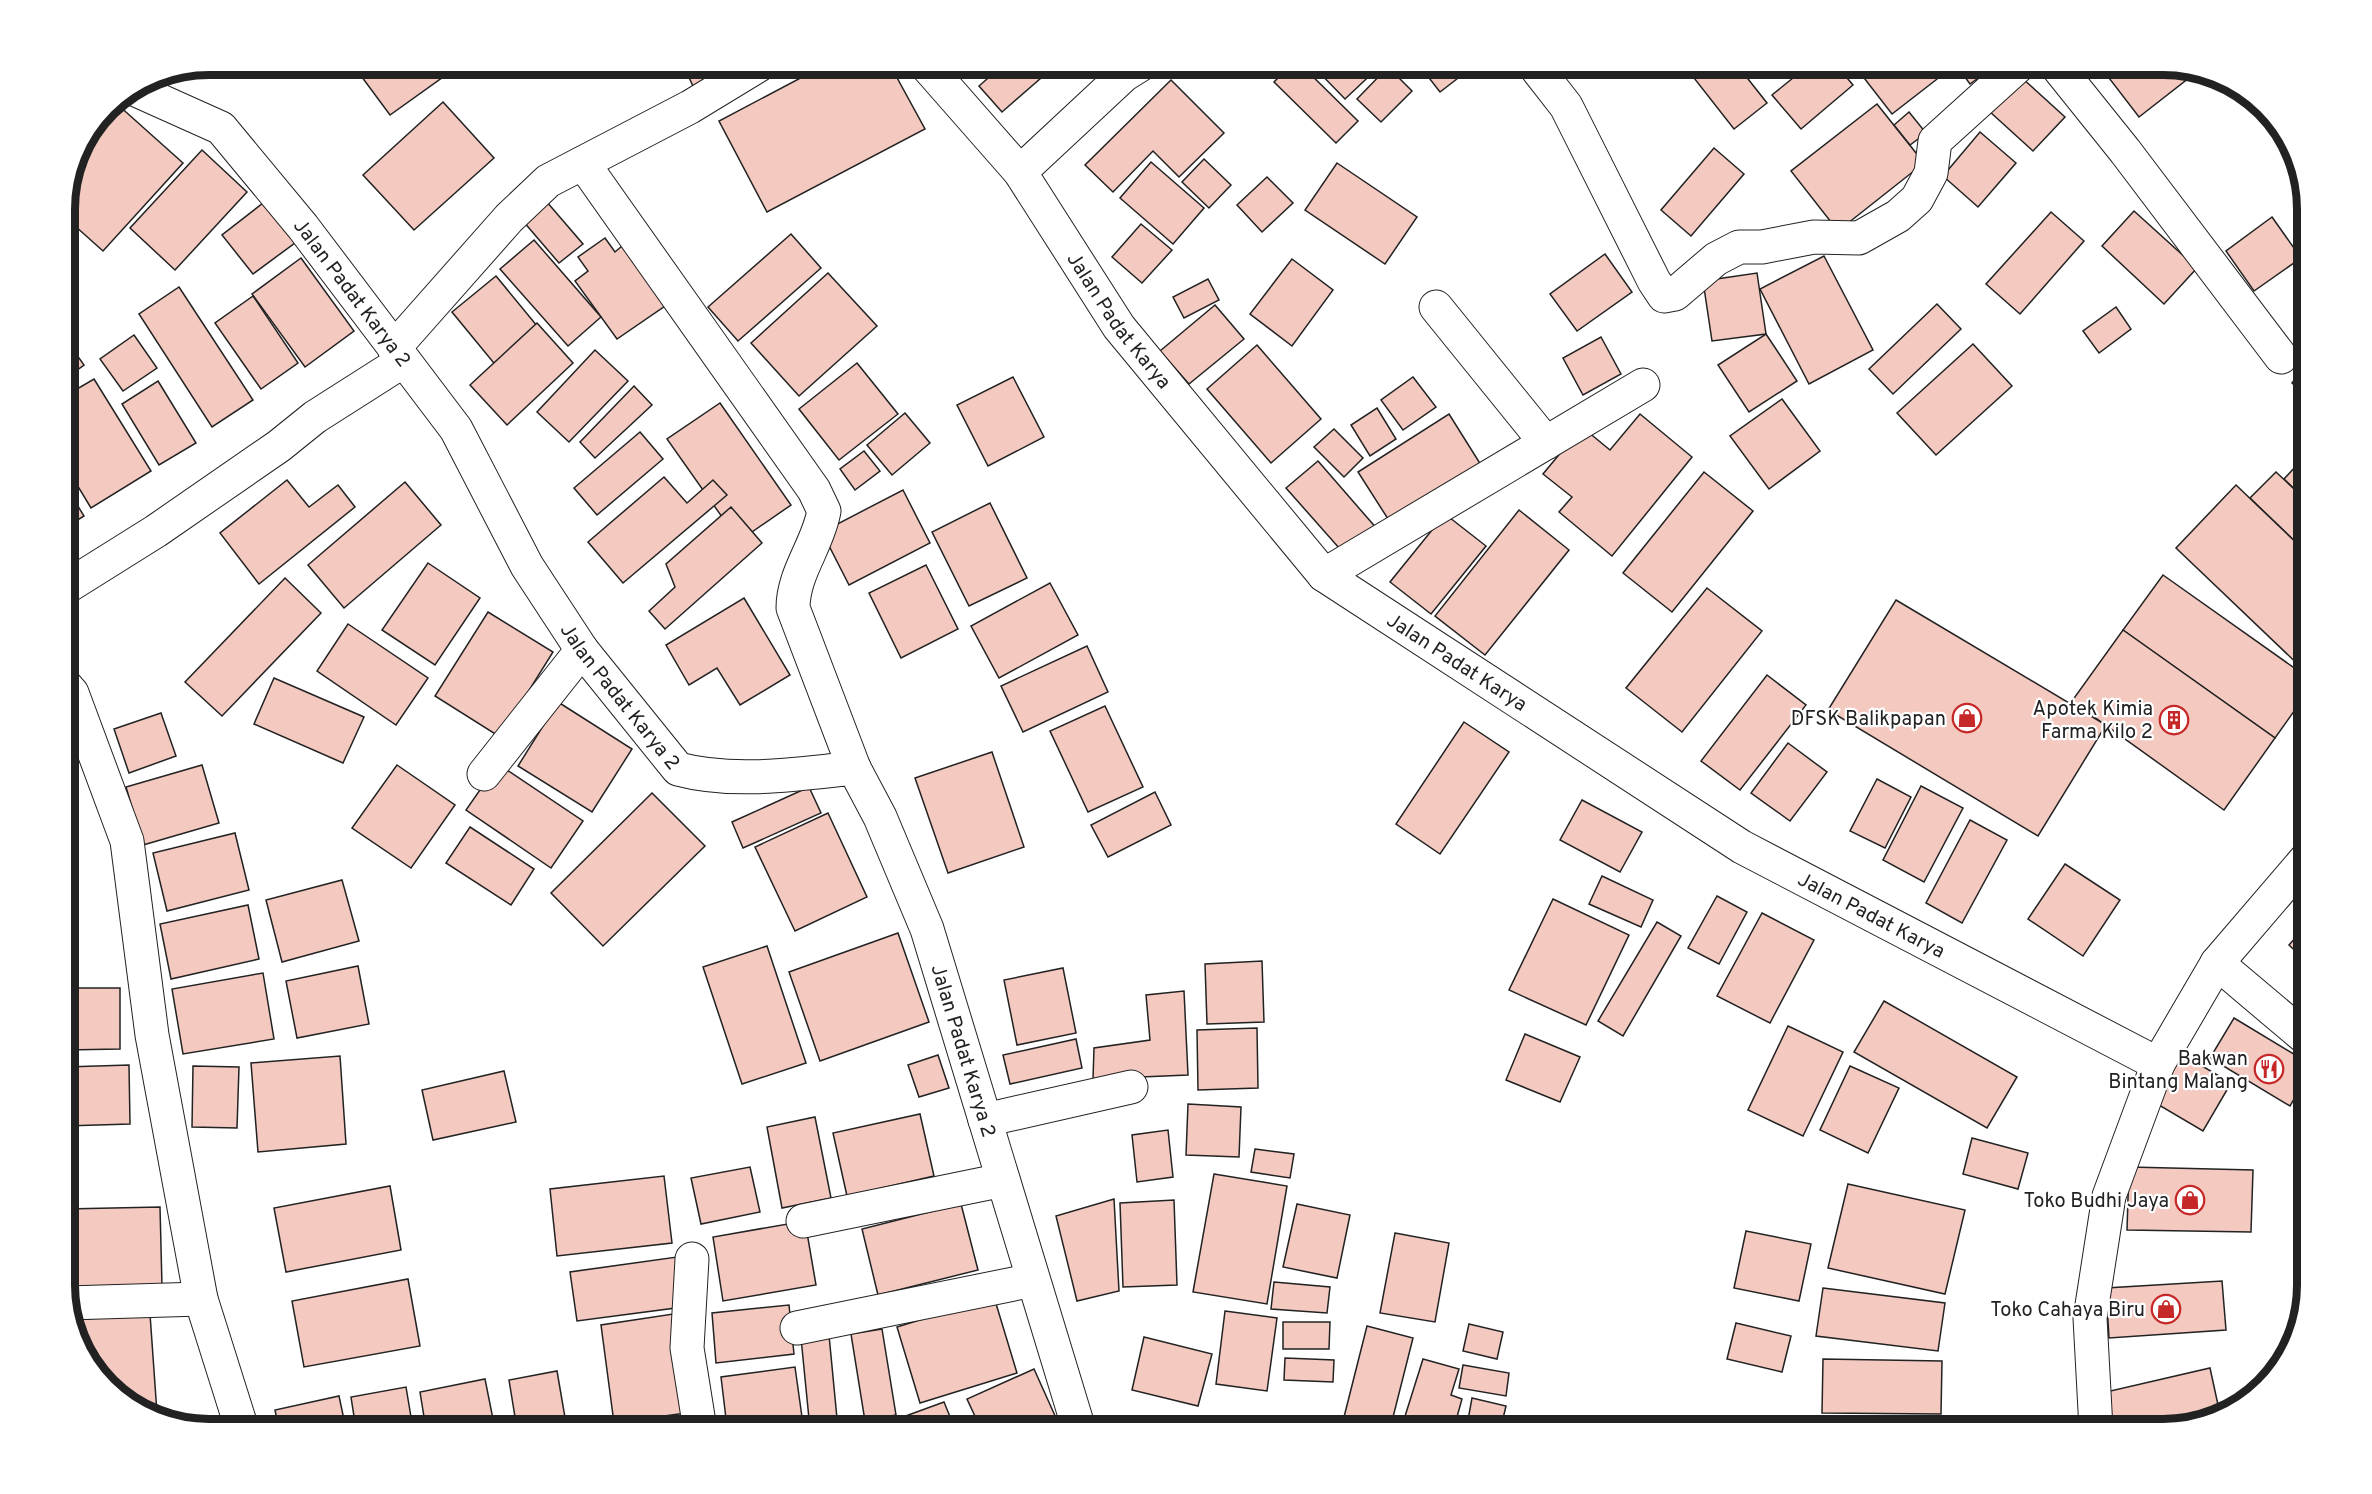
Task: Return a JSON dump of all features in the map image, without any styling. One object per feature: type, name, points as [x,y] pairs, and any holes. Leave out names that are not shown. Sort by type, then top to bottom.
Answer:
[{"type":"main road","points":[[75,582],[156,531],[279,446],[399,354],[509,218],[548,181],[690,107],[741,75]]},
{"type":"main road","name":"Jalan Padat Karya","points":[[936,75],[1020,172],[1119,327],[1324,575],[1742,847],[2158,1064]]},
{"type":"main road","points":[[1020,172],[1124,75]]},
{"type":"main road","points":[[1542,75],[1566,106],[1664,296],[1675,294],[1716,259],[1739,247],[1762,247],[1814,237],[1858,238],[1898,216],[1917,199],[1931,173],[1935,141],[2007,75]]},
{"type":"main road","points":[[2065,75],[2281,357]]},
{"type":"main road","name":"Jalan Padat Karya 2","points":[[142,93],[221,128],[303,226],[456,429],[527,566],[582,650],[678,769],[698,775],[771,776],[854,768],[880,817],[927,929],[1076,1419]]},
{"type":"main road","points":[[583,163],[814,490],[824,511],[815,542],[793,590],[793,608],[854,768]]},
{"type":"main road","points":[[1436,307],[1546,443]]},
{"type":"main road","points":[[1324,575],[1643,385]]},
{"type":"main road","points":[[484,774],[582,650]]},
{"type":"main road","points":[[75,701],[127,841],[152,1035],[201,1299],[239,1419]]},
{"type":"main road","points":[[2095,1419],[2090,1318],[2109,1196],[2158,1064],[2217,963],[2297,870]]},
{"type":"main road","points":[[2217,963],[2297,1031]]},
{"type":"main road","points":[[985,1120],[1131,1088]]},
{"type":"main road","points":[[803,1221],[1003,1180]]},
{"type":"main road","points":[[692,1259],[687,1348],[698,1419]]},
{"type":"main road","points":[[797,1328],[1033,1280]]},
{"type":"main road","points":[[77,1303],[201,1299]]},
{"type":"building","points":[[360,75],[446,75],[390,115]]},
{"type":"building","points":[[688,75],[720,75],[694,88]]},
{"type":"building","points":[[806,75],[895,75],[925,129],[767,212],[719,121]]},
{"type":"building","points":[[992,75],[1045,75],[1002,112],[979,86]]},
{"type":"building","points":[[1281,75],[1311,75],[1358,121],[1336,143],[1274,82]]},
{"type":"building","points":[[1322,75],[1370,75],[1345,99]]},
{"type":"building","points":[[1380,75],[1396,75],[1412,91],[1381,122],[1357,99]]},
{"type":"building","points":[[1427,75],[1462,75],[1440,92]]},
{"type":"building","points":[[1698,75],[1745,75],[1767,103],[1734,129],[1694,78]]},
{"type":"building","points":[[1797,75],[1844,75],[1853,85],[1801,129],[1772,95]]},
{"type":"building","points":[[1862,75],[1942,75],[1892,114]]},
{"type":"building","points":[[1963,75],[1982,75],[1970,84]]},
{"type":"building","points":[[2113,75],[2163,75],[2189,78],[2139,117],[2109,78]]},
{"type":"building","points":[[2021,77],[2065,117],[2033,151],[1989,111]]},
{"type":"building","points":[[1171,80],[1224,133],[1179,177],[1153,151],[1113,192],[1085,165]]},
{"type":"building","points":[[443,102],[494,158],[414,230],[363,175]]},
{"type":"building","points":[[1877,104],[1924,163],[1838,231],[1791,171]]},
{"type":"building","points":[[122,108],[183,163],[103,251],[75,226],[76,192],[85,158],[93,142],[114,114]]},
{"type":"building","points":[[1909,112],[1926,133],[1910,145],[1894,125]]},
{"type":"building","points":[[1980,132],[2016,163],[1978,207],[1943,176]]},
{"type":"building","points":[[1714,148],[1744,174],[1691,236],[1661,210]]},
{"type":"building","points":[[202,150],[247,192],[175,270],[130,228]]},
{"type":"building","points":[[1204,159],[1231,185],[1209,208],[1182,182]]},
{"type":"building","points":[[1151,162],[1204,208],[1173,244],[1120,198]]},
{"type":"building","points":[[1337,163],[1417,217],[1385,264],[1305,210]]},
{"type":"building","points":[[1267,177],[1293,203],[1262,232],[1237,205]]},
{"type":"building","points":[[540,194],[583,244],[559,263],[517,214]]},
{"type":"building","points":[[272,196],[303,237],[253,274],[222,235]]},
{"type":"building","points":[[2134,211],[2197,268],[2164,304],[2102,246]]},
{"type":"building","points":[[2051,212],[2084,241],[2020,314],[1986,284]]},
{"type":"building","points":[[2272,217],[2297,252],[2297,261],[2254,291],[2226,251]]},
{"type":"building","points":[[1141,224],[1172,250],[1142,283],[1112,257]]},
{"type":"building","points":[[791,234],[821,268],[738,341],[708,307]]},
{"type":"building","points":[[605,238],[615,252],[622,246],[665,306],[617,339],[575,281],[588,271],[578,257]]},
{"type":"building","points":[[534,240],[601,317],[568,346],[500,269]]},
{"type":"building","points":[[1605,254],[1632,292],[1577,331],[1550,294]]},
{"type":"building","points":[[1824,256],[1873,350],[1809,384],[1760,289]]},
{"type":"building","points":[[301,258],[354,331],[305,367],[252,294]]},
{"type":"building","points":[[1292,259],[1333,290],[1292,346],[1250,314]]},
{"type":"building","points":[[828,273],[877,326],[799,396],[751,343]]},
{"type":"building","points":[[1757,273],[1766,334],[1712,341],[1703,281]]},
{"type":"building","points":[[496,276],[556,349],[512,385],[452,312]]},
{"type":"building","points":[[1208,279],[1219,300],[1184,318],[1173,297]]},
{"type":"building","points":[[179,287],[253,400],[212,427],[139,314]]},
{"type":"building","points":[[253,296],[298,363],[261,389],[215,323]]},
{"type":"building","points":[[1937,304],[1961,329],[1893,394],[1869,369]]},
{"type":"building","points":[[1215,305],[1244,339],[1189,384],[1160,351]]},
{"type":"building","points":[[2116,307],[2131,329],[2099,353],[2083,331]]},
{"type":"building","points":[[537,323],[573,363],[507,425],[470,385]]},
{"type":"building","points":[[1766,334],[1797,381],[1749,412],[1718,365]]},
{"type":"building","points":[[134,335],[157,368],[123,391],[100,359]]},
{"type":"building","points":[[1601,337],[1621,374],[1583,395],[1563,358]]},
{"type":"building","points":[[1973,344],[2012,386],[1936,455],[1897,413]]},
{"type":"building","points":[[1257,345],[1321,419],[1271,463],[1207,389]]},
{"type":"building","points":[[595,350],[628,381],[569,442],[537,412]]},
{"type":"building","points":[[75,352],[84,365],[75,372]]},
{"type":"building","points":[[857,363],[898,414],[839,460],[799,409]]},
{"type":"building","points":[[1013,377],[1044,437],[988,466],[957,405]]},
{"type":"building","points":[[1413,377],[1436,407],[1403,430],[1381,400]]},
{"type":"building","points":[[2297,377],[2297,388],[2292,383]]},
{"type":"building","points":[[94,379],[151,471],[91,508],[75,482],[75,390]]},
{"type":"building","points":[[158,381],[196,443],[159,465],[122,404]]},
{"type":"building","points":[[634,386],[652,405],[595,458],[580,442]]},
{"type":"building","points":[[1782,399],[1820,451],[1769,489],[1730,436]]},
{"type":"building","points":[[720,403],[791,505],[739,541],[667,439]]},
{"type":"building","points":[[1377,408],[1396,439],[1370,456],[1351,425]]},
{"type":"building","points":[[905,413],[930,443],[892,475],[867,445]]},
{"type":"building","points":[[1449,414],[1481,465],[1390,522],[1358,472]]},
{"type":"building","points":[[1640,414],[1692,457],[1612,556],[1559,512],[1572,497],[1543,474],[1582,427],[1610,450]]},
{"type":"building","points":[[1334,429],[1363,458],[1344,477],[1314,447]]},
{"type":"building","points":[[640,432],[663,459],[597,515],[574,488]]},
{"type":"building","points":[[864,451],[880,471],[855,490],[840,469]]},
{"type":"building","points":[[1318,461],[1378,530],[1347,557],[1286,488]]},
{"type":"building","points":[[2297,465],[2297,491],[2284,479]]},
{"type":"building","points":[[1704,472],[1753,511],[1672,612],[1623,573]]},
{"type":"building","points":[[2276,472],[2297,492],[2297,543],[2250,498]]},
{"type":"building","points":[[664,477],[687,503],[713,480],[727,495],[623,583],[588,542]]},
{"type":"building","points":[[287,480],[309,507],[338,485],[355,507],[259,584],[220,533]]},
{"type":"building","points":[[405,482],[441,525],[344,608],[308,565]]},
{"type":"building","points":[[2236,485],[2297,543],[2297,663],[2176,548]]},
{"type":"building","points":[[903,490],[930,543],[849,585],[822,532]]},
{"type":"building","points":[[75,501],[84,516],[75,522]]},
{"type":"building","points":[[990,503],[1027,578],[969,606],[932,532]]},
{"type":"building","points":[[731,507],[762,543],[665,629],[649,611],[675,587],[666,564]]},
{"type":"building","points":[[1519,510],[1569,550],[1485,655],[1435,616]]},
{"type":"building","points":[[1445,514],[1486,546],[1431,614],[1390,582]]},
{"type":"building","points":[[428,563],[480,598],[435,665],[382,630]]},
{"type":"building","points":[[926,565],[958,629],[901,658],[869,593]]},
{"type":"building","points":[[2163,575],[2297,670],[2297,707],[2275,738],[2123,630]]},
{"type":"building","points":[[285,578],[321,613],[222,716],[185,682]]},
{"type":"building","points":[[1050,583],[1078,635],[999,678],[971,626]]},
{"type":"building","points":[[1707,588],[1762,631],[1682,732],[1626,688]]},
{"type":"building","points":[[744,598],[790,675],[740,705],[717,668],[689,685],[666,645]]},
{"type":"building","name":"DFSK Balikpapan","points":[[1896,600],[2106,725],[2038,836],[1828,710]]},
{"type":"building","points":[[488,612],[553,652],[500,737],[435,696]]},
{"type":"building","points":[[348,624],[428,678],[396,725],[317,671]]},
{"type":"building","name":"Apotek Kimia Farma Kilo 2","points":[[2123,630],[2275,738],[2224,810],[2072,701]]},
{"type":"building","points":[[1087,646],[1108,692],[1023,732],[1001,686]]},
{"type":"building","points":[[1767,675],[1806,705],[1740,790],[1701,761]]},
{"type":"building","points":[[274,678],[364,717],[343,763],[254,724]]},
{"type":"building","points":[[558,702],[632,749],[592,812],[518,766]]},
{"type":"building","points":[[1105,706],[1143,787],[1088,812],[1050,731]]},
{"type":"building","points":[[161,713],[176,756],[129,773],[114,729]]},
{"type":"building","points":[[1464,722],[1509,752],[1440,854],[1396,824]]},
{"type":"building","points":[[1788,743],[1827,772],[1790,821],[1751,793]]},
{"type":"building","points":[[992,752],[1024,847],[948,873],[915,778]]},
{"type":"building","points":[[498,764],[583,821],[551,868],[466,810]]},
{"type":"building","points":[[202,765],[219,823],[143,845],[126,787]]},
{"type":"building","points":[[397,765],[455,805],[411,868],[352,828]]},
{"type":"building","points":[[1877,779],[1911,797],[1885,848],[1850,831]]},
{"type":"building","points":[[1921,786],[1963,808],[1924,882],[1883,860]]},
{"type":"building","points":[[809,787],[821,813],[743,848],[732,822]]},
{"type":"building","points":[[1155,792],[1171,825],[1108,857],[1091,825]]},
{"type":"building","points":[[652,793],[705,846],[603,946],[551,893]]},
{"type":"building","points":[[1582,800],[1642,832],[1620,872],[1560,840]]},
{"type":"building","points":[[828,813],[867,897],[795,931],[755,847]]},
{"type":"building","points":[[1970,820],[2007,840],[1962,923],[1926,903]]},
{"type":"building","points":[[470,827],[534,869],[511,905],[446,863]]},
{"type":"building","points":[[235,833],[249,890],[167,911],[153,853]]},
{"type":"building","points":[[2065,864],[2120,900],[2083,956],[2028,919]]},
{"type":"building","points":[[1602,876],[1653,900],[1641,927],[1589,904]]},
{"type":"building","points":[[342,880],[359,941],[282,962],[266,900]]},
{"type":"building","points":[[1717,896],[1747,912],[1719,964],[1688,948]]},
{"type":"building","points":[[1553,899],[1629,935],[1586,1025],[1509,990]]},
{"type":"building","points":[[248,905],[259,959],[171,979],[160,924]]},
{"type":"building","points":[[1762,913],[1814,940],[1770,1023],[1717,996]]},
{"type":"building","points":[[1657,922],[1681,936],[1623,1036],[1598,1021]]},
{"type":"building","points":[[898,933],[929,1022],[820,1061],[789,972]]},
{"type":"building","points":[[2297,936],[2297,953],[2289,945]]},
{"type":"building","points":[[767,946],[806,1063],[742,1084],[703,967]]},
{"type":"building","points":[[1262,961],[1264,1022],[1207,1024],[1205,964]]},
{"type":"building","points":[[358,966],[369,1024],[297,1038],[286,981]]},
{"type":"building","points":[[1063,968],[1076,1033],[1017,1045],[1004,980]]},
{"type":"building","points":[[263,973],[274,1039],[183,1054],[172,989]]},
{"type":"building","points":[[75,988],[120,988],[120,1049],[75,1050]]},
{"type":"building","points":[[1184,991],[1188,1075],[1093,1079],[1094,1048],[1150,1040],[1146,995]]},
{"type":"building","points":[[1884,1001],[2017,1077],[1987,1128],[1854,1052]]},
{"type":"building","name":"Bakwan Bintang Malang","points":[[2234,1018],[2297,1056],[2297,1094],[2290,1106],[2210,1058]]},
{"type":"building","points":[[1788,1026],[1843,1052],[1803,1136],[1748,1110]]},
{"type":"building","points":[[1257,1028],[1258,1088],[1198,1090],[1197,1030]]},
{"type":"building","points":[[1525,1034],[1580,1057],[1560,1102],[1506,1080]]},
{"type":"building","points":[[1076,1039],[1082,1068],[1010,1084],[1003,1055]]},
{"type":"building","points":[[2175,1050],[2231,1083],[2203,1131],[2147,1098]]},
{"type":"building","points":[[938,1055],[949,1088],[919,1097],[908,1065]]},
{"type":"building","points":[[340,1056],[346,1144],[258,1152],[251,1063]]},
{"type":"building","points":[[129,1065],[130,1124],[75,1126],[75,1067]]},
{"type":"building","points":[[193,1066],[239,1067],[237,1128],[192,1127]]},
{"type":"building","points":[[1850,1066],[1899,1088],[1868,1153],[1820,1130]]},
{"type":"building","points":[[504,1071],[516,1122],[433,1140],[422,1090]]},
{"type":"building","points":[[1188,1104],[1241,1107],[1239,1157],[1186,1155]]},
{"type":"building","points":[[920,1114],[934,1176],[847,1196],[833,1133]]},
{"type":"building","points":[[815,1117],[831,1198],[782,1208],[767,1127]]},
{"type":"building","points":[[1168,1130],[1173,1177],[1137,1182],[1132,1135]]},
{"type":"building","points":[[75,1135],[77,1135],[78,1190],[75,1190]]},
{"type":"building","points":[[1972,1138],[2028,1153],[2018,1189],[1963,1174]]},
{"type":"building","points":[[1255,1149],[1294,1154],[1290,1178],[1251,1172]]},
{"type":"building","points":[[750,1167],[760,1212],[701,1224],[691,1178]]},
{"type":"building","name":"Toko Budhi Jaya","points":[[2129,1167],[2253,1170],[2251,1232],[2127,1230]]},
{"type":"building","points":[[1214,1174],[1287,1186],[1267,1304],[1193,1292]]},
{"type":"building","points":[[664,1176],[672,1243],[557,1256],[550,1189]]},
{"type":"building","points":[[1848,1184],[1965,1210],[1945,1294],[1828,1268]]},
{"type":"building","points":[[390,1186],[401,1250],[286,1272],[274,1208]]},
{"type":"building","points":[[1114,1199],[1119,1291],[1077,1301],[1056,1216]]},
{"type":"building","points":[[1174,1200],[1177,1285],[1123,1287],[1120,1203]]},
{"type":"building","points":[[961,1204],[978,1270],[878,1295],[862,1229]]},
{"type":"building","points":[[1297,1204],[1350,1215],[1337,1278],[1283,1267]]},
{"type":"building","points":[[160,1207],[162,1286],[75,1288],[75,1209]]},
{"type":"building","points":[[805,1221],[816,1285],[723,1301],[713,1237]]},
{"type":"building","points":[[1746,1231],[1811,1244],[1799,1301],[1734,1288]]},
{"type":"building","points":[[1395,1233],[1449,1243],[1435,1322],[1380,1313]]},
{"type":"building","points":[[677,1257],[683,1307],[577,1321],[570,1272]]},
{"type":"building","points":[[408,1279],[420,1346],[304,1367],[292,1301]]},
{"type":"building","name":"Toko Cahaya Biru","points":[[2222,1281],[2226,1330],[2109,1338],[2106,1288]]},
{"type":"building","points":[[1274,1282],[1330,1287],[1327,1313],[1271,1309]]},
{"type":"building","points":[[1823,1288],[1945,1303],[1938,1351],[1816,1336]]},
{"type":"building","points":[[994,1297],[1017,1373],[920,1403],[897,1327]]},
{"type":"building","points":[[789,1305],[794,1354],[716,1363],[712,1313]]},
{"type":"building","points":[[1225,1311],[1277,1318],[1267,1391],[1216,1384]]},
{"type":"building","points":[[150,1314],[157,1408],[121,1386],[108,1373],[89,1344],[80,1319]]},
{"type":"building","points":[[673,1314],[686,1413],[643,1419],[613,1419],[601,1325]]},
{"type":"building","points":[[1283,1322],[1330,1322],[1329,1349],[1283,1349]]},
{"type":"building","points":[[1736,1323],[1791,1336],[1782,1372],[1727,1359]]},
{"type":"building","points":[[1469,1324],[1503,1332],[1497,1359],[1463,1351]]},
{"type":"building","points":[[1367,1326],[1413,1338],[1393,1419],[1344,1417]]},
{"type":"building","points":[[882,1329],[896,1415],[865,1419],[851,1334]]},
{"type":"building","points":[[829,1335],[837,1419],[809,1419],[801,1338]]},
{"type":"building","points":[[1144,1337],[1212,1354],[1198,1406],[1132,1390]]},
{"type":"building","points":[[1285,1358],[1334,1360],[1333,1382],[1284,1380]]},
{"type":"building","points":[[1423,1359],[1459,1369],[1451,1395],[1462,1399],[1456,1419],[1404,1419]]},
{"type":"building","points":[[1823,1359],[1942,1361],[1941,1414],[1822,1413]]},
{"type":"building","points":[[1463,1365],[1509,1373],[1506,1396],[1459,1388]]},
{"type":"building","points":[[795,1367],[802,1417],[726,1419],[721,1377]]},
{"type":"building","points":[[2210,1368],[2218,1407],[2180,1418],[2112,1419],[2106,1392]]},
{"type":"building","points":[[1034,1369],[1056,1419],[976,1419],[967,1399]]},
{"type":"building","points":[[557,1371],[565,1419],[515,1419],[509,1380]]},
{"type":"building","points":[[485,1379],[493,1419],[424,1419],[420,1392]]},
{"type":"building","points":[[406,1387],[411,1419],[354,1419],[351,1397]]},
{"type":"building","points":[[339,1396],[344,1419],[277,1419],[275,1410]]},
{"type":"building","points":[[1472,1398],[1506,1406],[1503,1419],[1468,1419]]},
{"type":"building","points":[[944,1402],[951,1419],[897,1419]]},
{"type":"place","name":"DFSK Balikpapan","points":[[1967,718]]},
{"type":"place","name":"Apotek Kimia Farma Kilo 2","points":[[2174,720]]},
{"type":"place","name":"Bakwan Bintang Malang","points":[[2269,1069]]},
{"type":"place","name":"Toko Budhi Jaya","points":[[2190,1200]]},
{"type":"place","name":"Toko Cahaya Biru","points":[[2166,1309]]}]
